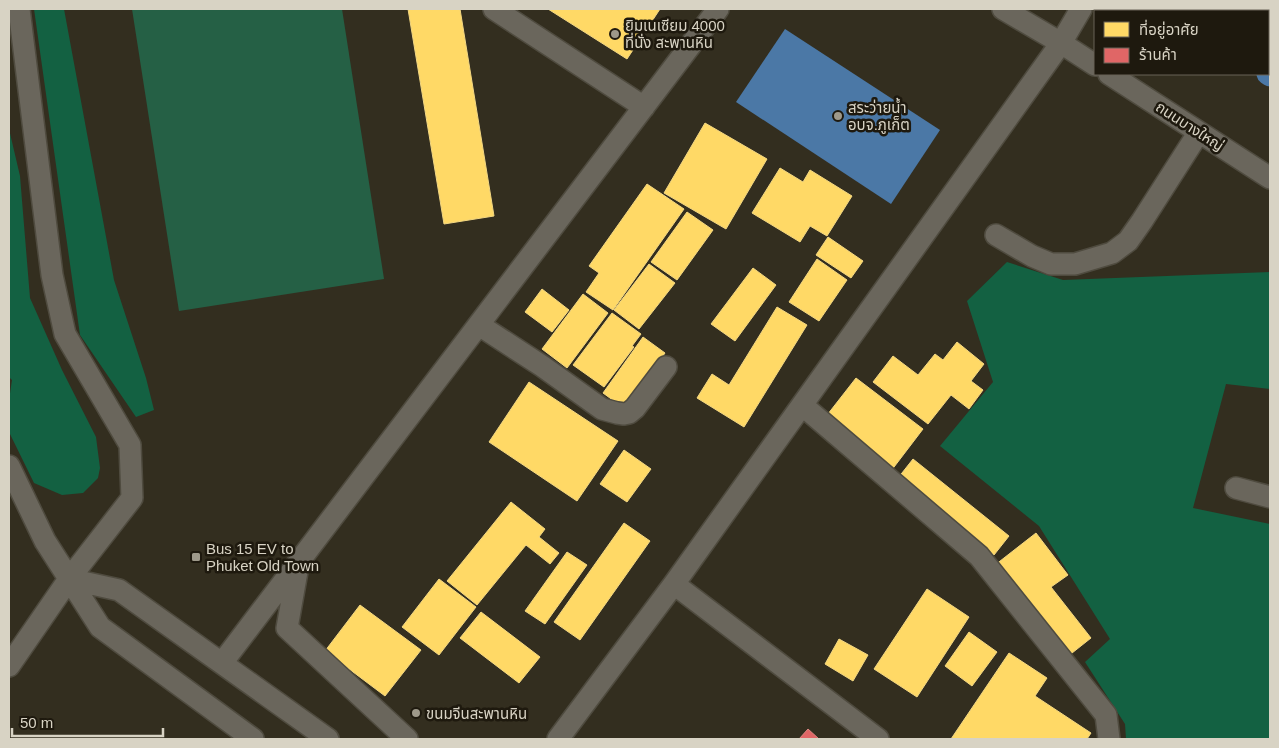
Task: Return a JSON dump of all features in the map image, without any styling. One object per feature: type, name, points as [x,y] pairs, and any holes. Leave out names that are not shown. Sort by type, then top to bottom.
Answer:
[{"type":"street","points":[[9,666],[69,579],[132,498],[130,445],[65,334],[52,275],[19,9]]},
{"type":"street","points":[[494,9],[644,107]]},
{"type":"street","points":[[222,663],[718,9]]},
{"type":"street","points":[[1003,9],[1094,64]]},
{"type":"street","points":[[558,739],[674,584],[1061,43],[1081,9]]},
{"type":"street","name":"ถนนบางใหญ่","points":[[1111,75],[1270,178]]},
{"type":"street","points":[[996,235],[1032,256],[1051,264],[1075,264],[1112,253],[1128,241],[1199,132]]},
{"type":"street","points":[[479,325],[542,366],[602,409],[617,413],[629,413],[635,408],[666,367]]},
{"type":"street","points":[[802,405],[979,556],[1106,715],[1109,739]]},
{"type":"street","points":[[9,466],[45,541],[100,627],[253,739]]},
{"type":"street","points":[[1236,488],[1270,497]]},
{"type":"street","points":[[299,561],[287,628],[407,739]]},
{"type":"street","points":[[69,579],[119,590],[328,739]]},
{"type":"street","points":[[674,584],[878,739]]},
{"type":"green space","points":[[34,9],[64,9],[114,280],[146,378],[154,410],[136,417],[80,335]]},
{"type":"green space","points":[[132,9],[342,9],[384,279],[179,311]]},
{"type":"green space","points":[[9,129],[20,176],[30,298],[62,370],[96,437],[100,468],[98,478],[83,493],[62,495],[34,483],[9,432],[9,400],[12,380],[9,377]]},
{"type":"green space","points":[[1007,262],[1063,280],[1270,272],[1270,389],[1226,384],[1193,508],[1270,524],[1270,739],[1126,739],[1125,724],[1085,662],[1110,639],[1039,526],[940,446],[993,382],[967,301]]},
{"type":"water","name":"สระว่ายน้ำ อบจ.ภูเก็ต","points":[[785,29],[940,130],[891,204],[736,102]]},
{"type":"building: ที่อยู่อาศัย","points":[[408,9],[460,9],[494,216],[444,224]]},
{"type":"building: ที่อยู่อาศัย","name":"ยิมเนเซียม 4000 ที่นั่ง สะพานหิน","points":[[548,9],[660,9],[627,59]]},
{"type":"building: ที่อยู่อาศัย","points":[[705,123],[767,159],[726,229],[664,193]]},
{"type":"building: ที่อยู่อาศัย","points":[[780,168],[803,182],[810,170],[852,196],[827,236],[810,226],[800,242],[752,213]]},
{"type":"building: ที่อยู่อาศัย","points":[[647,184],[684,209],[613,310],[586,292],[599,273],[589,266]]},
{"type":"building: ที่อยู่อาศัย","points":[[687,212],[713,230],[677,280],[651,262]]},
{"type":"building: ที่อยู่อาศัย","points":[[828,237],[863,261],[851,278],[816,255]]},
{"type":"building: ที่อยู่อาศัย","points":[[817,259],[847,280],[819,321],[789,302]]},
{"type":"building: ที่อยู่อาศัย","points":[[649,264],[675,283],[639,329],[614,310]]},
{"type":"building: ที่อยู่อาศัย","points":[[753,268],[776,285],[735,341],[711,324]]},
{"type":"building: ที่อยู่อาศัย","points":[[542,289],[569,310],[552,332],[525,312]]},
{"type":"building: ที่อยู่อาศัย","points":[[583,294],[608,313],[567,368],[542,349]]},
{"type":"building: ที่อยู่อาศัย","points":[[777,307],[807,325],[744,427],[697,398],[712,374],[729,385]]},
{"type":"building: ที่อยู่อาศัย","points":[[612,313],[641,334],[632,346],[634,347],[604,387],[573,365]]},
{"type":"building: ที่อยู่อาศัย","points":[[643,337],[665,353],[625,409],[603,393]]},
{"type":"building: ที่อยู่อาศัย","points":[[957,342],[984,364],[971,381],[983,390],[969,409],[951,395],[928,424],[873,382],[893,356],[918,375],[935,354],[943,360]]},
{"type":"building: ที่อยู่อาศัย","points":[[856,378],[923,429],[891,471],[824,419]]},
{"type":"building: ที่อยู่อาศัย","points":[[529,382],[618,441],[577,501],[489,442]]},
{"type":"building: ที่อยู่อาศัย","points":[[624,450],[651,469],[627,502],[600,484]]},
{"type":"building: ที่อยู่อาศัย","points":[[913,459],[1009,536],[994,555],[898,478]]},
{"type":"building: ที่อยู่อาศัย","points":[[511,502],[545,529],[539,537],[559,553],[550,564],[526,545],[477,605],[447,581]]},
{"type":"building: ที่อยู่อาศัย","points":[[624,523],[650,541],[580,640],[554,622]]},
{"type":"building: ที่อยู่อาศัย","points":[[1036,533],[1068,575],[1051,587],[1091,638],[1067,657],[995,565]]},
{"type":"building: ที่อยู่อาศัย","points":[[567,552],[587,565],[545,624],[525,611]]},
{"type":"building: ที่อยู่อาศัย","points":[[439,579],[476,607],[439,655],[402,627]]},
{"type":"building: ที่อยู่อาศัย","points":[[927,589],[969,617],[917,697],[874,669]]},
{"type":"building: ที่อยู่อาศัย","points":[[360,605],[421,650],[385,696],[325,651]]},
{"type":"building: ที่อยู่อาศัย","points":[[481,612],[540,657],[519,683],[460,638]]},
{"type":"building: ที่อยู่อาศัย","points":[[969,632],[997,652],[972,686],[945,666]]},
{"type":"building: ที่อยู่อาศัย","points":[[839,639],[868,655],[853,681],[825,664]]},
{"type":"building: ที่อยู่อาศัย","points":[[1009,653],[1047,678],[1035,696],[1091,733],[1087,739],[951,739]]},
{"type":"building: ร้านค้า","points":[[808,729],[819,739],[799,739]]},
{"type":"place","name":"ยิมเนเซียม 4000 ที่นั่ง สะพานหิน","points":[[615,34]]},
{"type":"place","name":"สระว่ายน้ำ อบจ.ภูเก็ต","points":[[838,116]]},
{"type":"place","name":"Bus 15 EV to Phuket Old Town","points":[[196,557]]},
{"type":"place","name":"ขนมจีนสะพานหิน","points":[[416,713]]}]
